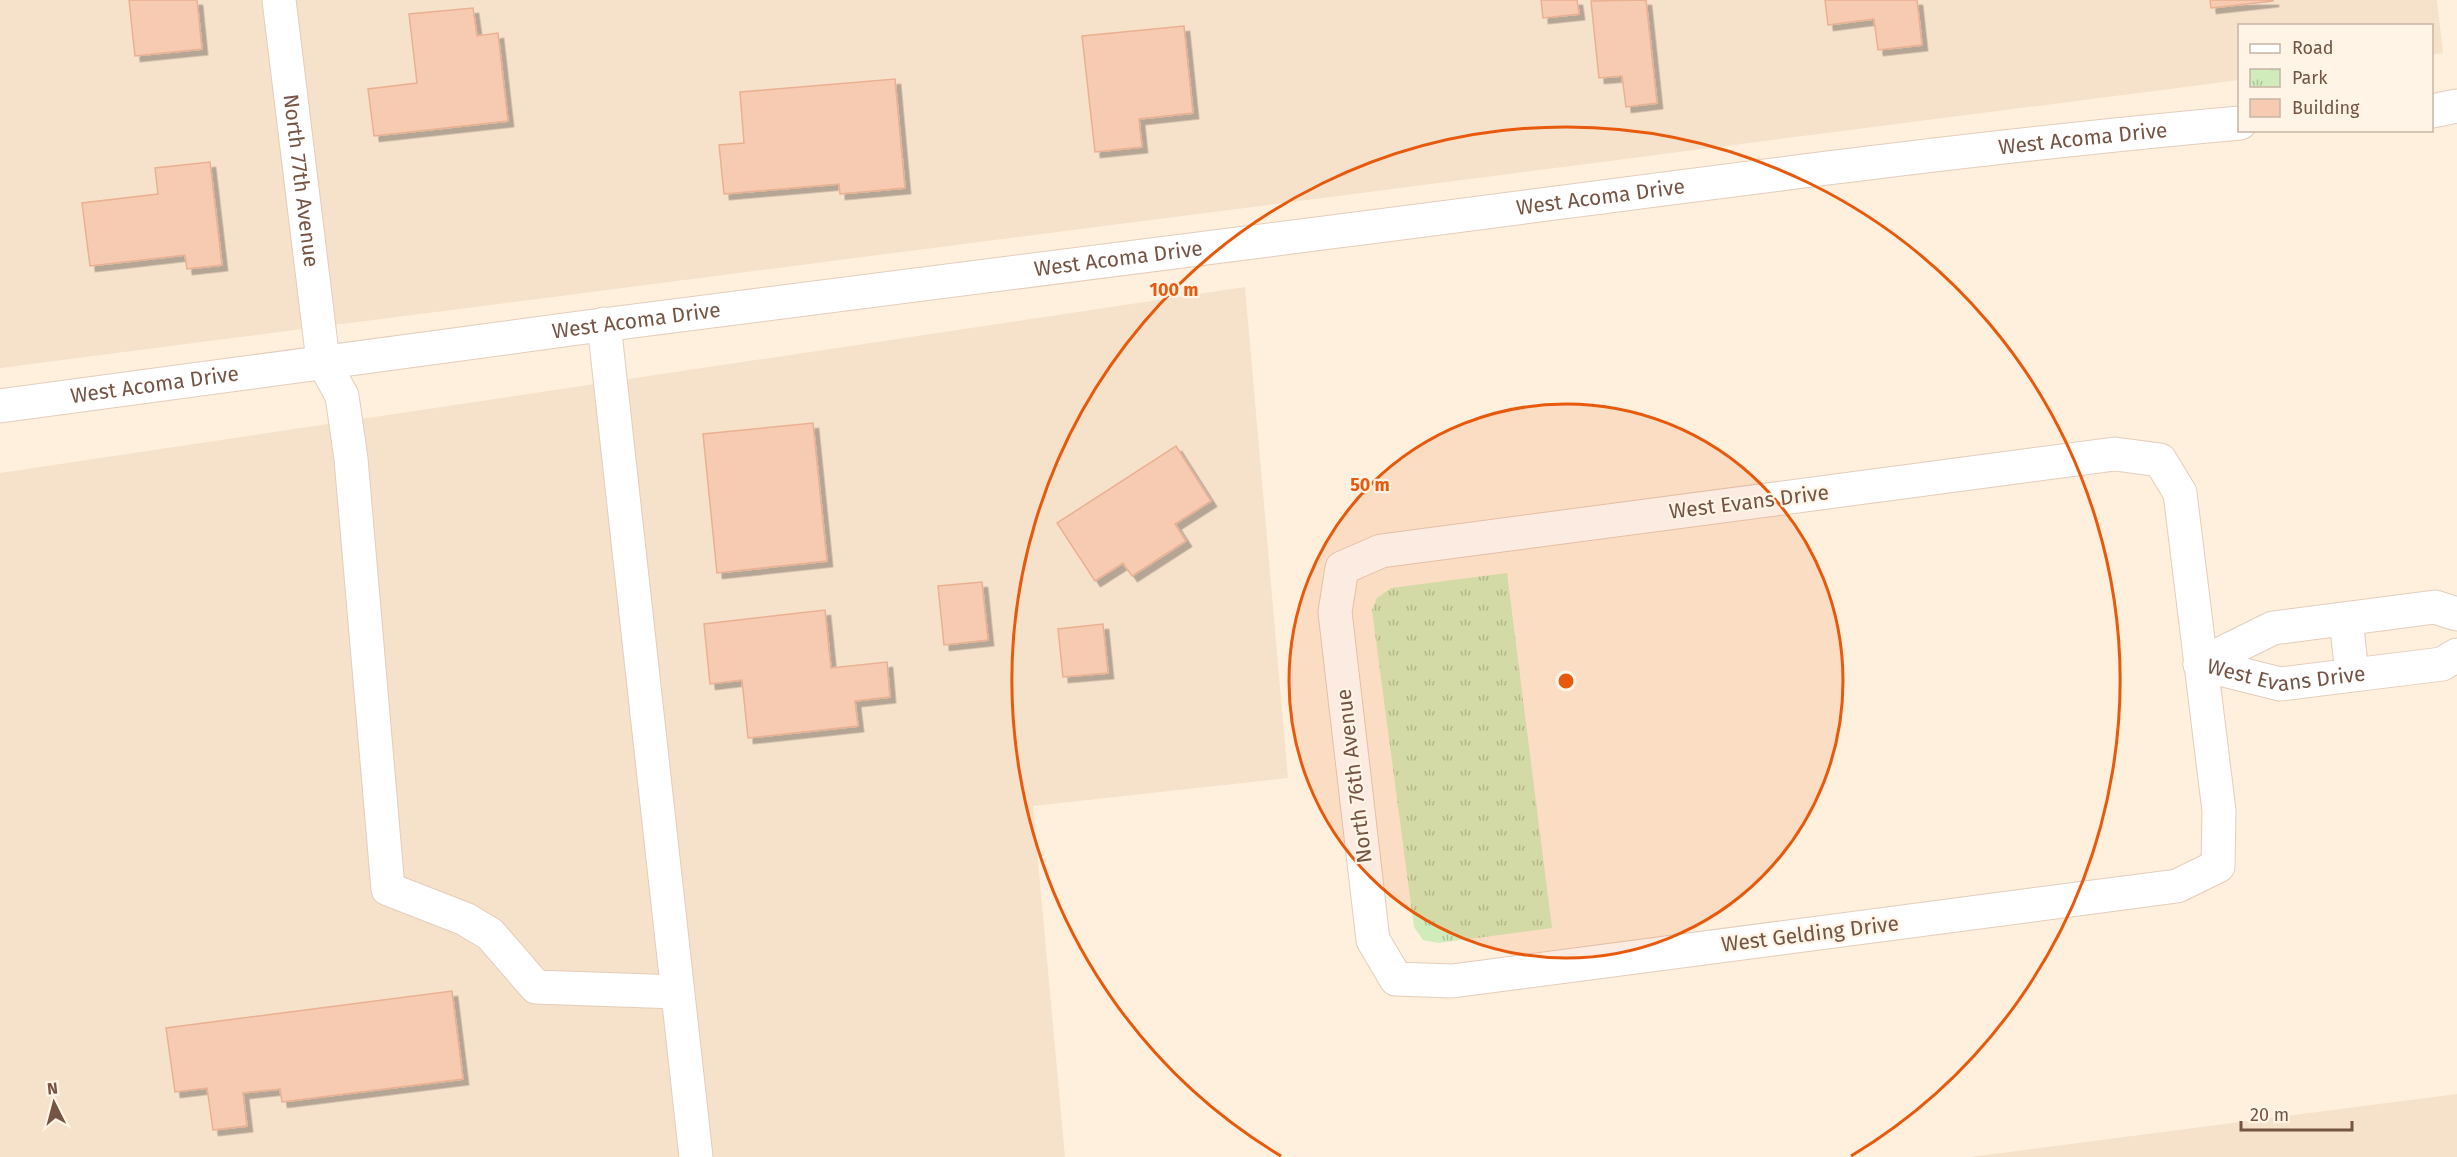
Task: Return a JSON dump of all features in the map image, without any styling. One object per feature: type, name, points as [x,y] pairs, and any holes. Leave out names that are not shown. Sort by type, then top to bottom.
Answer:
[{"type":"street","name":"North 77th Avenue","points":[[279,0],[323,361]]},
{"type":"street","points":[[2433,111],[2457,106]]},
{"type":"street","name":"West Acoma Drive","points":[[0,406],[604,324],[2073,138],[2238,123]]},
{"type":"street","points":[[604,324],[696,1157]]},
{"type":"street","points":[[323,361],[342,396],[351,459],[388,889],[465,919],[490,934],[536,987],[677,992]]},
{"type":"street","name":"West Evans Drive","points":[[1342,568],[1381,551],[2115,454],[2160,460],[2180,493],[2200,664]]},
{"type":"street","name":"North 76th Avenue","points":[[1342,568],[1335,612],[1373,940],[1396,979]]},
{"type":"street","name":"West Evans Drive","points":[[2200,664],[2272,628],[2435,607],[2457,614]]},
{"type":"street","points":[[2346,619],[2352,674]]},
{"type":"street","name":"West Evans Drive","points":[[2200,664],[2280,684],[2442,664],[2457,655]]},
{"type":"street","name":"West Gelding Drive","points":[[1396,979],[1452,981],[2177,886],[2218,866],[2219,811],[2200,664]]},
{"type":"shaded area","points":[[0,0],[2437,0],[2443,53],[2433,55],[2433,24],[2238,24],[2238,80],[0,368]]},
{"type":"shaded area","points":[[1245,287],[1288,778],[1033,806],[1065,1157],[0,1157],[0,473]]},
{"type":"shaded area","points":[[2457,1094],[2457,1157],[1970,1157]]},
{"type":"green space","points":[[1507,573],[1552,928],[1438,943],[1423,940],[1414,927],[1372,610],[1377,598],[1391,588]]},
{"type":"building","points":[[129,0],[197,0],[202,49],[135,56]]},
{"type":"building","points":[[1541,0],[1577,0],[1579,14],[1543,18]]},
{"type":"building","points":[[1646,0],[1657,103],[1626,107],[1622,76],[1599,78],[1591,1]]},
{"type":"building","points":[[1825,0],[1917,0],[1922,45],[1878,50],[1874,19],[1828,25]]},
{"type":"building","points":[[2210,0],[2273,0],[2273,1],[2211,8]]},
{"type":"building","points":[[473,8],[477,36],[498,33],[508,121],[374,136],[368,89],[417,83],[409,14]]},
{"type":"building","points":[[1184,26],[1193,113],[1139,119],[1142,147],[1095,152],[1082,36]]},
{"type":"building","points":[[895,79],[905,188],[840,194],[839,184],[724,194],[719,145],[744,143],[740,92]]},
{"type":"building","points":[[210,162],[222,265],[187,269],[185,255],[90,266],[82,203],[158,194],[155,168]]},
{"type":"building","points":[[813,423],[827,561],[717,573],[703,434]]},
{"type":"building","points":[[1176,446],[1211,501],[1175,524],[1186,541],[1132,576],[1123,563],[1095,581],[1057,523]]},
{"type":"building","points":[[982,582],[988,640],[944,645],[938,586]]},
{"type":"building","points":[[825,610],[831,668],[887,662],[890,697],[855,701],[858,726],[748,738],[742,680],[710,684],[704,624]]},
{"type":"building","points":[[1103,624],[1108,673],[1063,677],[1058,629]]},
{"type":"building","points":[[452,991],[463,1079],[282,1102],[280,1089],[243,1093],[247,1126],[213,1130],[207,1088],[175,1092],[166,1028]]}]
